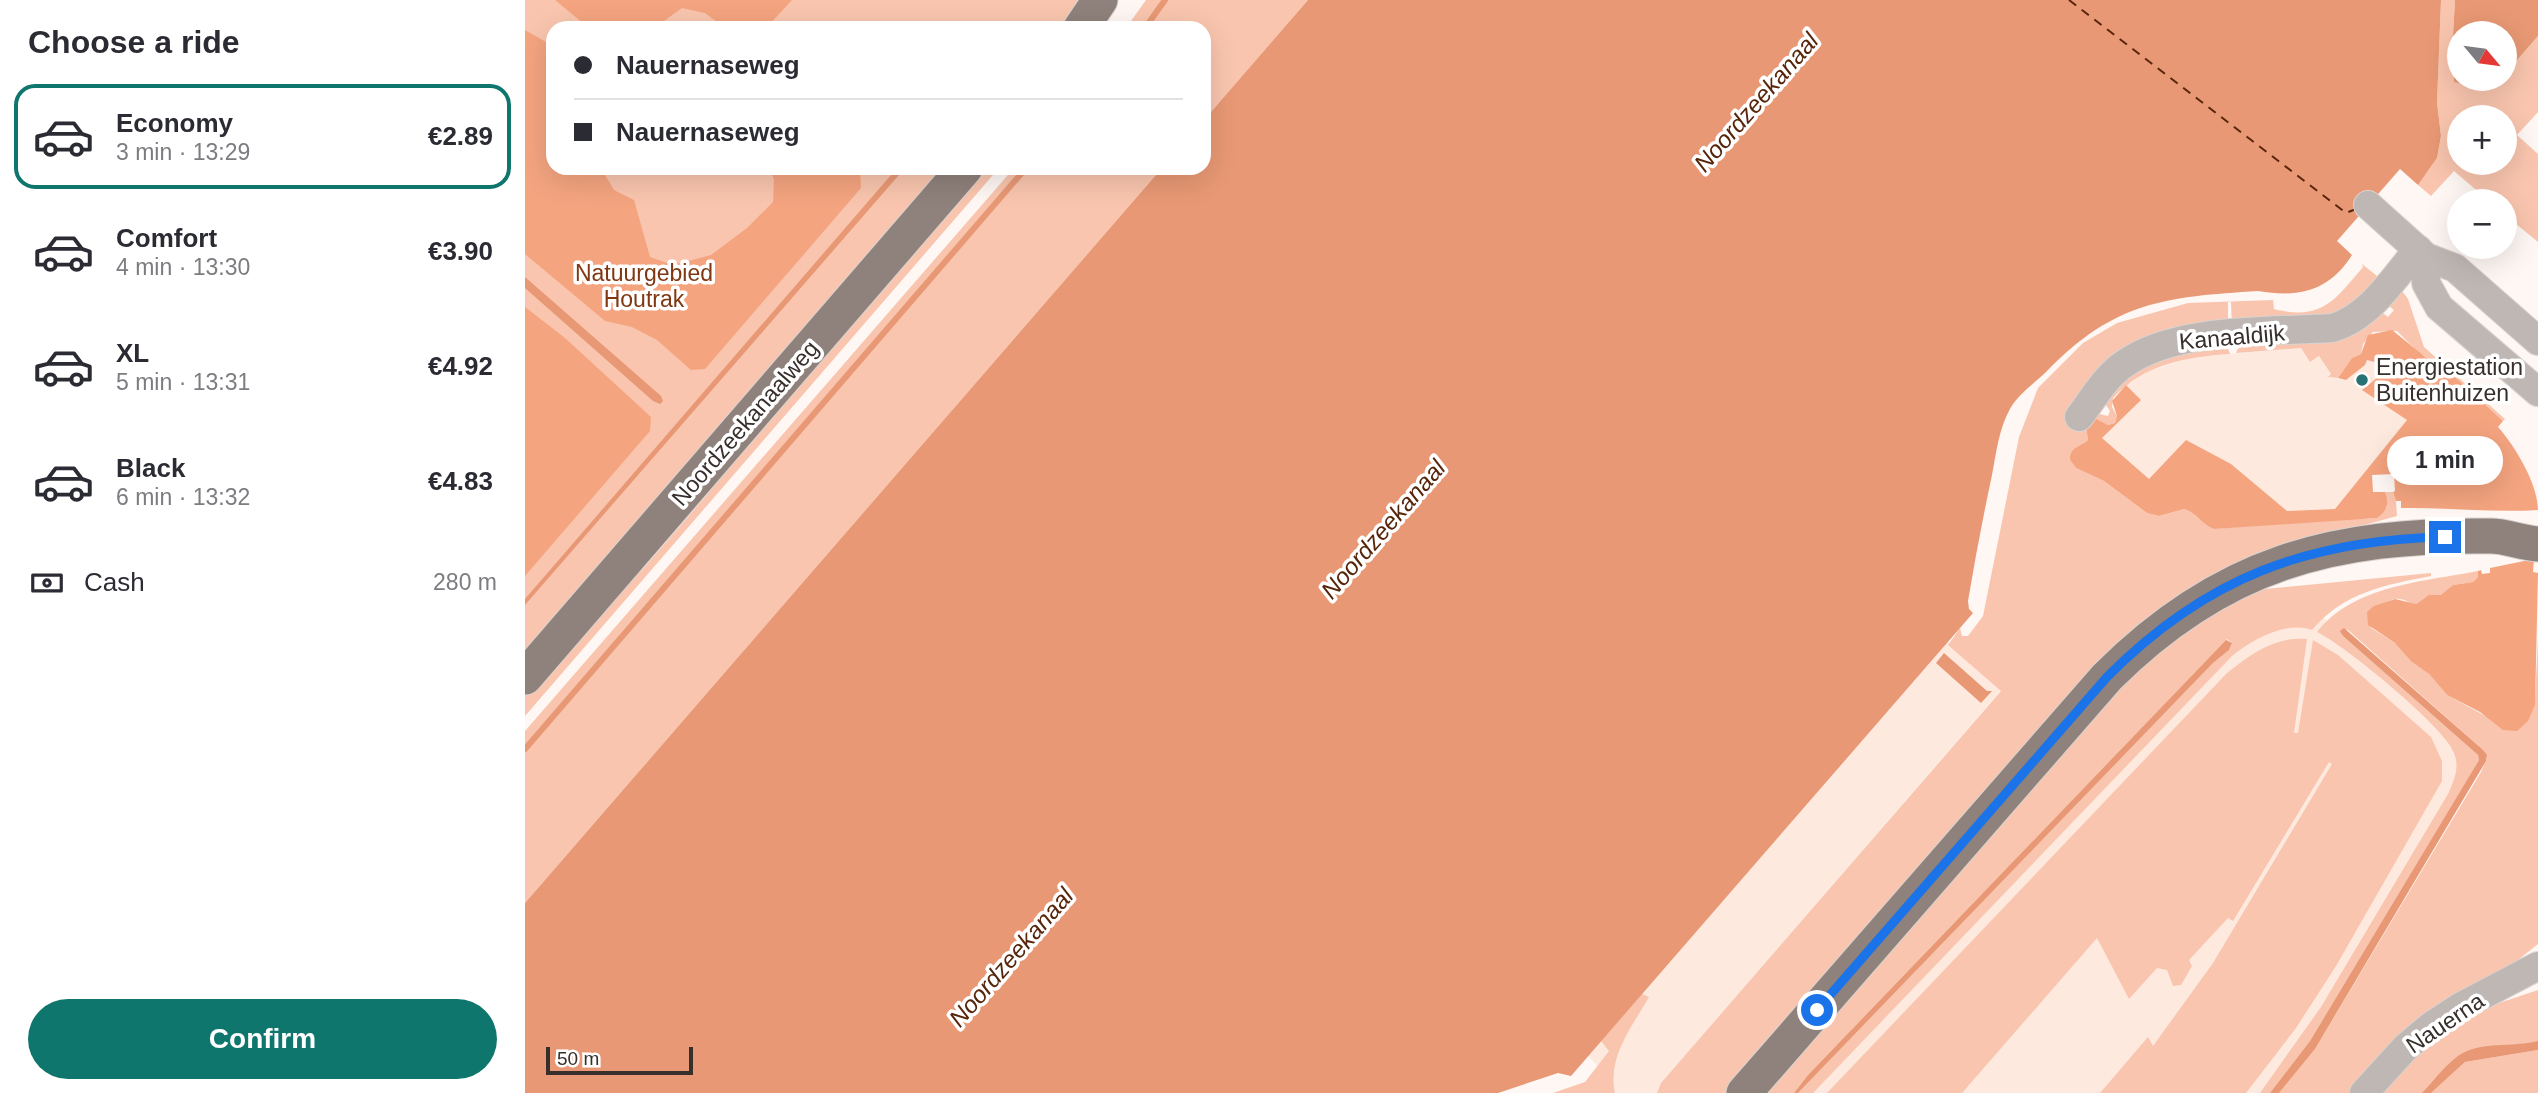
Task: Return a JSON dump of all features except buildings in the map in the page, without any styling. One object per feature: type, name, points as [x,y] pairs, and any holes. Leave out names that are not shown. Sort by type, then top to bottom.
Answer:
[{"type":"main road","points":[[1086,21],[1100,0]]},
{"type":"main road","name":"Noordzeekanaalweg","points":[[525,677],[959,175]]},
{"type":"main road","points":[[2495,536],[2523,524],[2538,524]]},
{"type":"main road","points":[[1744,1093],[2107,677],[2150,637],[2222,587],[2294,559],[2343,545],[2395,538],[2495,536],[2538,544]]},
{"type":"street","points":[[2368,205],[2422,253],[2455,268],[2538,341]]},
{"type":"street","points":[[2422,253],[2426,283],[2439,307],[2538,391]]},
{"type":"street","name":"Kanaaldijk","points":[[2080,417],[2115,371],[2158,345],[2214,336],[2332,328],[2347,324],[2361,315],[2394,278],[2422,253]]},
{"type":"street","name":"Nauerna","points":[[2364,1093],[2406,1047],[2431,1026],[2538,966]]},
{"type":"street","name":"Nauerna","points":[[2500,987],[2525,989],[2538,985]]},
{"type":"shaded area","name":"Energiestation Buitenhuizen","points":[[2301,348],[2310,362],[2319,356],[2331,374],[2329,377],[2346,380],[2367,360],[2378,363],[2383,370],[2382,375],[2363,390],[2408,420],[2335,509],[2287,511],[2231,464],[2149,479],[2102,438],[2140,400],[2126,385],[2149,371],[2192,357]]},
{"type":"shaded area","points":[[2313,615],[2324,618],[2486,761],[2305,1063],[2279,1093],[1794,1093],[1808,1075],[2226,640]]},
{"type":"shaded area","points":[[1948,642],[2001,690],[1661,1083],[1657,1093],[1615,1093],[1612,1075],[1604,1072],[1588,1056]]},
{"type":"green space","name":"Natuurgebied Houtrak","points":[[525,0],[1086,0],[1071,21],[546,21],[546,175],[945,175],[525,660]]},
{"type":"green space","points":[[555,0],[792,0],[772,21],[716,21],[705,13],[682,8],[664,21],[580,21]]},
{"type":"green space","points":[[1146,0],[1308,0],[1211,112],[1211,21],[1131,21]]},
{"type":"green space","points":[[2441,0],[2455,0],[2454,21],[2447,21],[2447,91],[2517,91],[2517,60],[2538,36],[2538,112],[2517,135],[2517,105],[2447,105],[2447,175],[2450,175],[2431,196],[2418,185],[2437,158],[2441,136],[2437,103]]},
{"type":"green space","points":[[525,30],[546,42],[546,175],[605,175],[614,190],[634,200],[650,257],[673,265],[711,255],[747,228],[773,202],[772,175],[860,175],[861,188],[705,369],[691,370],[657,340],[632,327],[605,321],[525,254]]},
{"type":"green space","points":[[2517,135],[2538,154],[2538,242],[2517,225],[2517,189],[2475,189],[2459,175],[2517,175]]},
{"type":"green space","points":[[974,175],[993,175],[525,716],[525,694],[597,610],[642,570],[706,496],[730,459]]},
{"type":"green space","points":[[1008,175],[1156,175],[525,903],[525,731]]},
{"type":"green space","points":[[2362,264],[2377,276],[2382,272],[2383,282],[2358,311],[2348,317],[2308,326],[2232,330],[2231,302],[2228,302],[2228,330],[2177,336],[2138,350],[2121,361],[2105,375],[2074,417],[2081,423],[2091,412],[2108,416],[2110,411],[2103,401],[2103,393],[2142,359],[2186,345],[2221,341],[2230,354],[2182,360],[2138,377],[2113,398],[2112,407],[2117,416],[2115,423],[2108,425],[2093,417],[2086,426],[2088,440],[2073,450],[2070,460],[2076,468],[2104,481],[2147,513],[2159,516],[2184,509],[2214,529],[2358,517],[2367,519],[2378,516],[2387,507],[2385,492],[2393,492],[2397,516],[2296,544],[2231,570],[2194,591],[2150,622],[2084,682],[1729,1093],[1657,1093],[1661,1083],[2001,691],[1948,645],[1960,628],[1962,636],[1968,636],[1983,616],[2019,437],[2038,388],[2083,343],[2117,323],[2188,303],[2273,300],[2274,309],[2290,312],[2316,310],[2344,289],[2363,267]]},
{"type":"green space","points":[[2400,288],[2408,299],[2424,347],[2505,419],[2503,421],[2454,376],[2417,351],[2397,331],[2373,332],[2363,344],[2361,354],[2352,358],[2338,378],[2328,377],[2331,374],[2319,356],[2310,362],[2301,348],[2236,353],[2240,343],[2379,310],[2388,317],[2394,310],[2389,306]]},
{"type":"green space","points":[[525,307],[565,338],[651,417],[650,431],[525,576]]},
{"type":"green space","points":[[2392,330],[2434,364],[2454,376],[2503,421],[2498,427],[2524,466],[2534,489],[2538,510],[2401,508],[2401,501],[2396,501],[2393,492],[2394,474],[2372,475],[2373,492],[2385,492],[2387,500],[2387,506],[2377,518],[2214,529],[2184,509],[2159,516],[2147,513],[2104,481],[2076,468],[2070,460],[2073,450],[2088,440],[2086,426],[2093,417],[2108,425],[2115,423],[2117,416],[2112,401],[2126,385],[2141,400],[2102,438],[2149,479],[2186,440],[2231,464],[2287,511],[2335,509],[2407,420],[2362,390],[2382,374],[2383,370],[2378,363],[2367,360],[2365,365],[2346,380],[2338,378],[2352,358],[2361,354],[2368,335]]},
{"type":"green space","points":[[2534,559],[2533,572],[2538,573],[2535,705],[2528,721],[2517,731],[2503,730],[2480,712],[2447,695],[2429,674],[2411,661],[2395,643],[2368,625],[2367,612],[2374,606],[2395,599],[2416,604],[2429,595],[2441,595],[2453,585],[2473,582],[2478,577],[2478,571],[2481,570],[2482,574],[2490,573],[2490,568]]},
{"type":"green space","points":[[2478,571],[2478,577],[2473,582],[2453,585],[2441,596],[2426,597],[2416,604],[2401,599],[2389,601],[2371,628],[2395,643],[2429,674],[2447,695],[2489,718],[2535,699],[2538,638],[2538,944],[2352,1093],[2279,1093],[2315,1049],[2487,758],[2482,749],[2348,630],[2342,629],[2343,636],[2478,755],[2479,760],[2310,1041],[2270,1093],[2260,1093],[2321,1007],[2448,794],[2456,769],[2454,753],[2433,725],[2370,669],[2317,632],[2332,616],[2370,595],[2413,583]]},
{"type":"green space","points":[[2431,573],[2431,576],[2366,592],[2338,607],[2312,630],[2291,628],[2270,633],[2232,656],[1813,1093],[1798,1093],[2213,663],[2229,650],[2232,643],[2227,639],[1808,1075],[1794,1093],[1761,1093],[2140,664],[2232,600],[2265,589]]},
{"type":"green space","points":[[2307,639],[2294,733],[2298,733],[2313,640],[2338,655],[2431,737],[2442,761],[2442,781],[2336,966],[2296,1028],[2246,1093],[2100,1093],[2148,1037],[2153,1046],[2213,963],[2332,764],[2329,762],[2233,921],[2228,918],[2189,960],[2192,966],[2181,985],[2173,986],[2167,970],[2157,968],[2129,999],[2097,938],[1962,1093],[1827,1093],[2227,673],[2254,653],[2274,643]]},
{"type":"green space","points":[[2538,990],[2538,1045],[2469,1056],[2427,1093],[2376,1093],[2428,1042],[2487,1007]]},
{"type":"green space","points":[[1642,994],[1649,997],[1618,1055],[1613,1080],[1615,1093],[1553,1093],[1585,1082],[1609,1051],[1601,1041]]},
{"type":"green space","points":[[2538,1050],[2538,1093],[2431,1093],[2465,1062]]},
{"type":"water","name":"Noordzeekanaal","points":[[1308,0],[2441,0],[2437,103],[2441,136],[2437,158],[2418,185],[2400,169],[2337,241],[2352,255],[2334,277],[2323,284],[2300,292],[2225,293],[2169,300],[2143,307],[2096,330],[2017,398],[2006,416],[1997,450],[1968,601],[1969,609],[1973,613],[1571,1076],[1558,1073],[1498,1093],[525,1093],[525,903],[1156,175],[1211,175],[1211,112]]},
{"type":"water","points":[[2455,0],[2538,0],[2538,36],[2517,60],[2517,21],[2454,21]]},
{"type":"water","points":[[891,175],[899,175],[525,605],[525,599]]},
{"type":"water","points":[[525,277],[661,396],[663,401],[660,404],[653,401],[525,288]]},
{"type":"water","points":[[2344,628],[2487,755],[2486,761],[2315,1049],[2279,1093],[2270,1093],[2310,1041],[2479,760],[2478,755],[2343,636],[2340,631]]},
{"type":"water","points":[[2226,640],[2232,643],[2229,650],[2213,663],[1798,1093],[1794,1093],[1808,1075]]},
{"type":"water","points":[[1944,653],[1987,691],[1992,691],[1981,703],[1936,663]]},
{"type":"water","points":[[2538,1041],[2538,1050],[2465,1062],[2431,1093],[2422,1093],[2449,1064],[2467,1051],[2484,1046]]},
{"type":"waterway","points":[[1150,21],[1165,0]]},
{"type":"waterway","points":[[525,749],[1020,175]]},
{"type":"ferry route","points":[[2069,0],[2346,213],[2356,209]]},
{"type":"place","name":"Energiestation Buitenhuizen","points":[[2362,380]]},
{"type":"route","points":[[1817,1010],[2107,677],[2140,644],[2222,587],[2294,559],[2343,545],[2395,538],[2445,537]]}]
